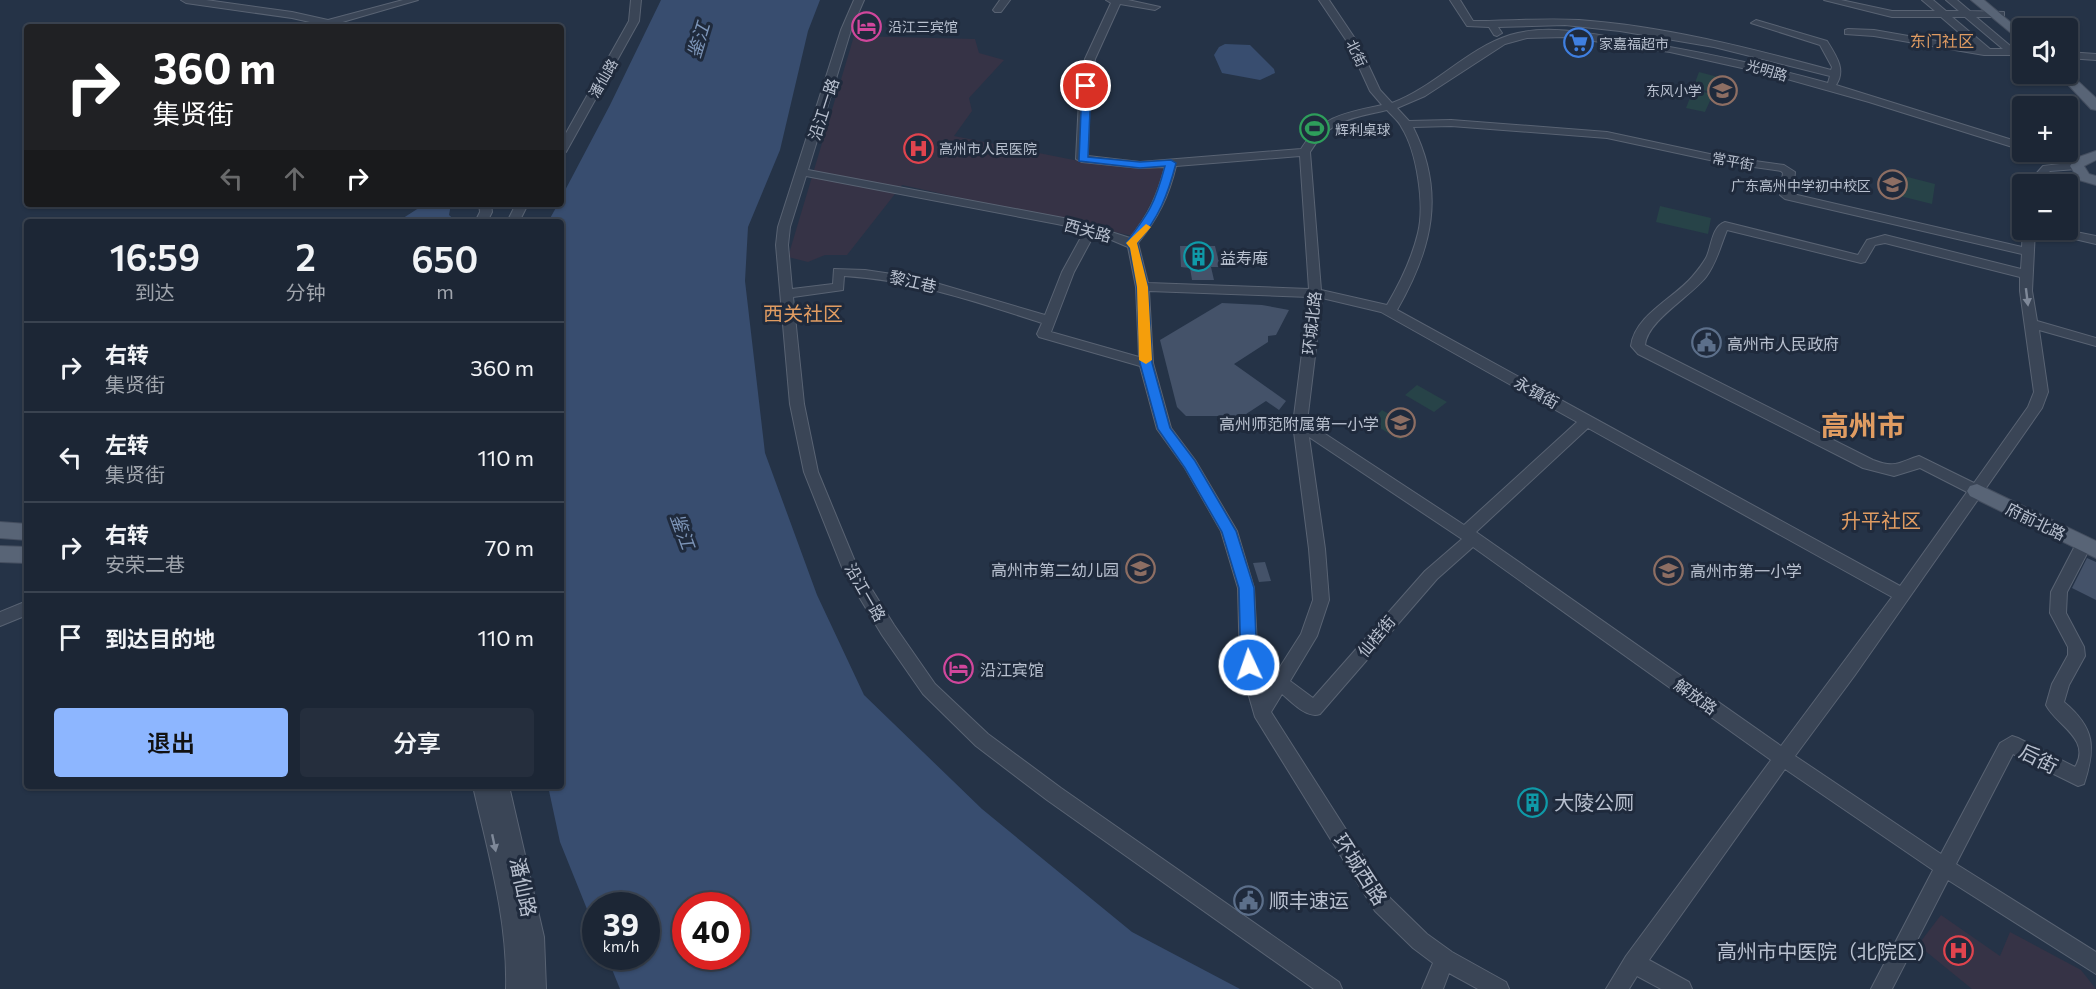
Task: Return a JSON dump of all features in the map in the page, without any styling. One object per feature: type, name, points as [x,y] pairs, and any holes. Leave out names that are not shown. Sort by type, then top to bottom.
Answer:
[{"type":"main road","points":[[1977,0],[2012,24]]},
{"type":"main road","points":[[1984,0],[2012,28]]},
{"type":"main road","points":[[2078,81],[2095,99]]},
{"type":"main road","points":[[2077,84],[2095,99]]},
{"type":"main road","points":[[2096,155],[2081,161],[2077,166],[2084,177],[2096,181]]},
{"type":"main road","name":"府前北路","points":[[1977,491],[2090,547]]},
{"type":"main road","points":[[0,530],[24,532]]},
{"type":"main road","points":[[0,554],[24,555]]},
{"type":"street","points":[[186,0],[333,24]]},
{"type":"street","points":[[329,23],[413,0]]},
{"type":"street","name":"潘仙路","points":[[564,130],[624,25],[627,0]]},
{"type":"street","name":"潘仙路","points":[[564,147],[625,40],[634,21],[636,0]]},
{"type":"street","name":"沿江一路","points":[[858,0],[846,30],[784,227],[782,246],[797,404],[811,472],[849,566],[888,630],[929,689],[982,740],[1053,794],[1332,989]]},
{"type":"street","points":[[998,10],[1005,0]]},
{"type":"street","points":[[1155,7],[1115,0],[1090,59],[1084,100],[1082,159],[1140,165],[1305,152],[1313,137],[1326,123],[1414,97],[1504,41],[1492,24]]},
{"type":"street","name":"北街","points":[[1324,0],[1353,43],[1375,91],[1406,124]]},
{"type":"street","points":[[1455,0],[1470,24],[1578,24],[1607,27],[1711,43],[1837,75]]},
{"type":"street","points":[[1829,0],[1892,14],[1998,14]]},
{"type":"street","points":[[1927,0],[1988,52]]},
{"type":"street","points":[[1951,0],[2012,48]]},
{"type":"street","points":[[1756,23],[1785,28],[1798,37],[1824,43],[1836,64],[1837,75],[1829,88]]},
{"type":"street","points":[[1848,32],[1874,33],[1988,52],[2012,52]]},
{"type":"street","name":"光明路","points":[[1504,41],[1524,35],[1549,34],[1658,46],[1717,56],[2012,144]]},
{"type":"street","points":[[2078,55],[2096,57]]},
{"type":"street","name":"常平街","points":[[1406,124],[1456,123],[1607,135],[1719,159],[1784,168],[1789,172],[1786,195],[1789,197],[2027,252]]},
{"type":"street","points":[[1390,311],[1408,280],[1426,224],[1425,186],[1414,140],[1406,124]]},
{"type":"street","name":"环城北路","points":[[1261,712],[1281,684],[1309,636],[1321,600],[1317,549],[1300,424],[1316,293],[1305,152]]},
{"type":"street","points":[[2065,162],[2077,166]]},
{"type":"street","points":[[1132,243],[1149,222],[1163,196],[1171,163]]},
{"type":"street","points":[[2041,174],[2047,168],[2077,166]]},
{"type":"street","name":"西关路","points":[[802,172],[923,193],[1091,229],[1132,243],[1135,247],[1142,287],[1146,363],[1164,429],[1190,464],[1229,531],[1246,588],[1249,665],[1261,712]]},
{"type":"street","points":[[1977,491],[1919,461],[1902,470],[1887,470],[1868,464],[1643,351],[1638,346],[1638,340],[1647,325],[1693,284],[1713,255],[1721,229],[1725,226],[1861,259],[1870,243],[1889,240],[2025,274]]},
{"type":"street","points":[[1091,229],[1068,272],[1045,335],[1146,363]]},
{"type":"street","points":[[2078,236],[2096,240]]},
{"type":"street","points":[[1616,989],[2035,408],[2041,392],[2025,274],[2028,240]]},
{"type":"street","name":"黎江巷","points":[[788,294],[839,287],[838,272],[882,273],[946,289],[1050,321]]},
{"type":"street","name":"永镇街","points":[[1142,287],[1316,293],[1358,300],[1390,311],[1902,595]]},
{"type":"street","points":[[2031,323],[2096,342]]},
{"type":"street","name":"仙桂街","points":[[1281,684],[1314,709],[1431,575],[1588,420]]},
{"type":"street","name":"解放路","points":[[1300,424],[1469,535],[1783,758],[1946,868],[2096,964]]},
{"type":"street","name":"后街","points":[[1881,989],[2006,749],[2012,744],[2078,778],[2086,762],[2088,755],[2077,723],[2055,705],[2061,684],[2077,656],[2076,647],[2058,613],[2059,592],[2090,547]]},
{"type":"street","points":[[0,619],[24,609]]},
{"type":"street","name":"环城西路","points":[[1261,712],[1382,904],[1407,930],[1446,959],[1498,989]]},
{"type":"street","name":"潘仙路","points":[[483,789],[513,927],[517,963],[516,989]]},
{"type":"street","name":"潘仙路","points":[[501,789],[534,937],[536,989]]},
{"type":"street","points":[[1432,989],[1446,959]]},
{"type":"street","points":[[1633,963],[1682,989]]},
{"type":"shaded area","name":"高州市人民医院","points":[[854,36],[975,39],[979,53],[1004,60],[969,98],[972,111],[954,136],[1079,161],[1134,168],[1149,165],[1165,167],[1154,197],[1133,236],[902,185],[847,255],[825,255],[808,262],[788,257]]},
{"type":"shaded area","name":"高州市中医院（北院区）","points":[[1941,915],[2000,956],[2010,932],[2081,970],[2096,989],[1972,989],[1918,945]]},
{"type":"green space","points":[[1699,72],[1718,77],[1712,92],[1693,88]]},
{"type":"green space","points":[[1693,90],[1713,94],[1705,112],[1686,108]]},
{"type":"green space","points":[[1892,173],[1935,184],[1932,204],[1888,193]]},
{"type":"green space","points":[[1660,206],[1711,218],[1708,234],[1656,222]]},
{"type":"green space","points":[[1417,385],[1447,402],[1434,412],[1405,395]]},
{"type":"green space","points":[[1382,410],[1413,428],[1400,440],[1370,422]]},
{"type":"water","name":"鉴江","points":[[661,0],[820,0],[808,31],[780,150],[748,227],[745,281],[765,453],[817,595],[864,695],[982,809],[1132,932],[1240,989],[620,989],[612,970],[660,970],[660,892],[582,892],[582,897],[560,842],[549,789],[564,789],[564,219],[550,219],[556,207],[564,207],[564,192]]},
{"type":"water","points":[[1225,44],[1250,45],[1274,69],[1275,73],[1260,80],[1222,73],[1214,55],[1219,47]]},
{"type":"water","points":[[420,207],[450,207],[449,215],[454,219],[402,219]]},
{"type":"building","name":"益寿庵","points":[[1180,246],[1215,246],[1220,267],[1211,267],[1214,280],[1192,280],[1190,268],[1181,267]]},
{"type":"building","points":[[1222,303],[1262,305],[1289,310],[1276,335],[1268,336],[1268,342],[1234,364],[1286,401],[1279,410],[1266,401],[1243,416],[1186,416],[1177,407],[1160,340]]},
{"type":"building","points":[[2087,558],[2096,562],[2096,600],[2072,588]]},
{"type":"building","points":[[1265,562],[1271,581],[1259,582],[1253,563]]},
{"type":"slow traffic","points":[[1146,227],[1132,243],[1135,247],[1142,287],[1146,360]]},
{"type":"place","name":"沿江三宾馆","points":[[867,26]]},
{"type":"place","name":"家嘉福超市","points":[[1578,43]]},
{"type":"place","name":"东风小学","points":[[1723,90]]},
{"type":"place","name":"辉利桌球","points":[[1314,129]]},
{"type":"place","name":"高州市人民医院","points":[[918,148]]},
{"type":"place","name":"广东高州中学初中校区","points":[[1892,185]]},
{"type":"place","name":"益寿庵","points":[[1199,257]]},
{"type":"place","name":"高州市人民政府","points":[[1706,343]]},
{"type":"place","name":"高州师范附属第一小学","points":[[1400,423]]},
{"type":"place","name":"高州市第二幼儿园","points":[[1140,569]]},
{"type":"place","name":"高州市第一小学","points":[[1669,570]]},
{"type":"place","name":"沿江宾馆","points":[[959,669]]},
{"type":"place","name":"大陵公厕","points":[[1533,802]]},
{"type":"place","name":"顺丰速运","points":[[1248,900]]},
{"type":"place","name":"高州市中医院（北院区）","points":[[1958,951]]},
{"type":"district","name":"东门社区","points":[[1942,40]]},
{"type":"district","name":"西关社区","points":[[803,313]]},
{"type":"district","name":"高州市","points":[[1863,425]]},
{"type":"district","name":"升平社区","points":[[1881,520]]},
{"type":"route","points":[[1086,86],[1082,159],[1115,164],[1171,163],[1163,196],[1149,222],[1132,243],[1135,247],[1142,287],[1146,363],[1164,429],[1190,464],[1229,531],[1248,600],[1249,665]]}]
